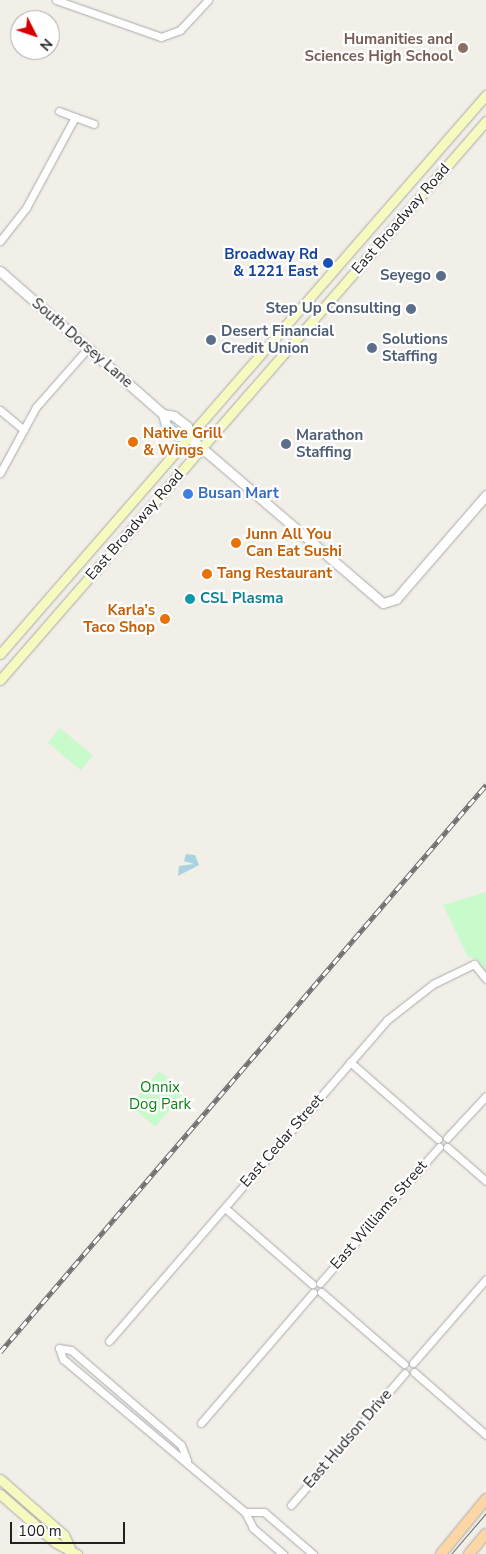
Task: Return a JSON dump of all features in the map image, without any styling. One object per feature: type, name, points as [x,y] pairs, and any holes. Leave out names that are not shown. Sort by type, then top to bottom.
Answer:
[{"type":"main road","name":"East Broadway Road","points":[[0,654],[486,95]]},
{"type":"main road","name":"East Broadway Road","points":[[0,680],[486,121]]},
{"type":"main road","points":[[416,176],[428,187]]},
{"type":"main road","points":[[318,288],[331,299]]},
{"type":"main road","points":[[32,617],[44,629]]},
{"type":"main road","points":[[0,1479],[64,1535],[73,1551]]},
{"type":"main road","points":[[0,1494],[56,1543],[73,1551]]},
{"type":"main road","points":[[441,1554],[486,1499]]},
{"type":"main road","points":[[469,1554],[486,1534]]},
{"type":"street","points":[[56,0],[148,35],[168,36],[185,26],[208,0]]},
{"type":"street","points":[[60,111],[94,124]]},
{"type":"street","points":[[0,241],[21,215],[75,117]]},
{"type":"street","name":"South Dorsey Lane","points":[[0,271],[163,414],[166,425],[178,436],[189,437],[376,600],[390,604],[486,495]]},
{"type":"street","points":[[0,473],[36,407],[88,348]]},
{"type":"street","points":[[0,410],[24,430]]},
{"type":"street","name":"East Cedar Street","points":[[109,1341],[350,1062],[401,1008],[433,984],[474,964],[486,979]]},
{"type":"street","points":[[350,1062],[438,1139],[447,1138],[486,1096]]},
{"type":"street","points":[[447,1138],[447,1147]]},
{"type":"street","points":[[438,1139],[438,1147],[447,1147],[486,1181]]},
{"type":"street","name":"East Williams Street","points":[[320,1283],[438,1147]]},
{"type":"street","points":[[224,1208],[312,1284],[317,1292],[404,1364],[405,1373],[414,1372]]},
{"type":"street","points":[[404,1364],[413,1363],[486,1280]]},
{"type":"street","points":[[201,1423],[317,1292],[320,1283],[312,1284]]},
{"type":"street","points":[[187,1460],[174,1455],[63,1359],[59,1348],[72,1350],[174,1439],[187,1460],[245,1512],[253,1528],[283,1554]]},
{"type":"street","points":[[413,1363],[414,1372],[486,1434]]},
{"type":"street","name":"East Hudson Drive","points":[[291,1505],[405,1373]]},
{"type":"street","points":[[245,1512],[264,1512],[313,1554]]},
{"type":"green space","points":[[60,728],[93,756],[81,770],[48,743]]},
{"type":"green space","points":[[486,892],[486,972],[478,960],[468,957],[443,905]]},
{"type":"green space","name":"Onnix Dog Park","points":[[159,1071],[184,1092],[155,1127],[130,1105]]},
{"type":"water","points":[[186,854],[195,855],[199,865],[178,876],[179,866],[194,864],[184,861]]},
{"type":"tram line","points":[[451,1554],[486,1513]]},
{"type":"railway","points":[[0,1352],[486,785]]},
{"type":"place","name":"Humanities and Sciences High School","points":[[463,48]]},
{"type":"place","name":"Broadway Rd & 1221 East","points":[[328,263]]},
{"type":"place","name":"Seyego","points":[[441,276]]},
{"type":"place","name":"Step Up Consulting","points":[[411,309]]},
{"type":"place","name":"Desert Financial Credit Union","points":[[211,340]]},
{"type":"place","name":"Solutions Staffing","points":[[372,348]]},
{"type":"place","name":"Native Grill & Wings","points":[[133,442]]},
{"type":"place","name":"Marathon Staffing","points":[[286,444]]},
{"type":"place","name":"Busan Mart","points":[[188,494]]},
{"type":"place","name":"Junn All You Can Eat Sushi","points":[[236,543]]},
{"type":"place","name":"Tang Restaurant","points":[[207,574]]},
{"type":"place","name":"CSL Plasma","points":[[190,599]]},
{"type":"place","name":"Karla’s Taco Shop","points":[[165,619]]}]
